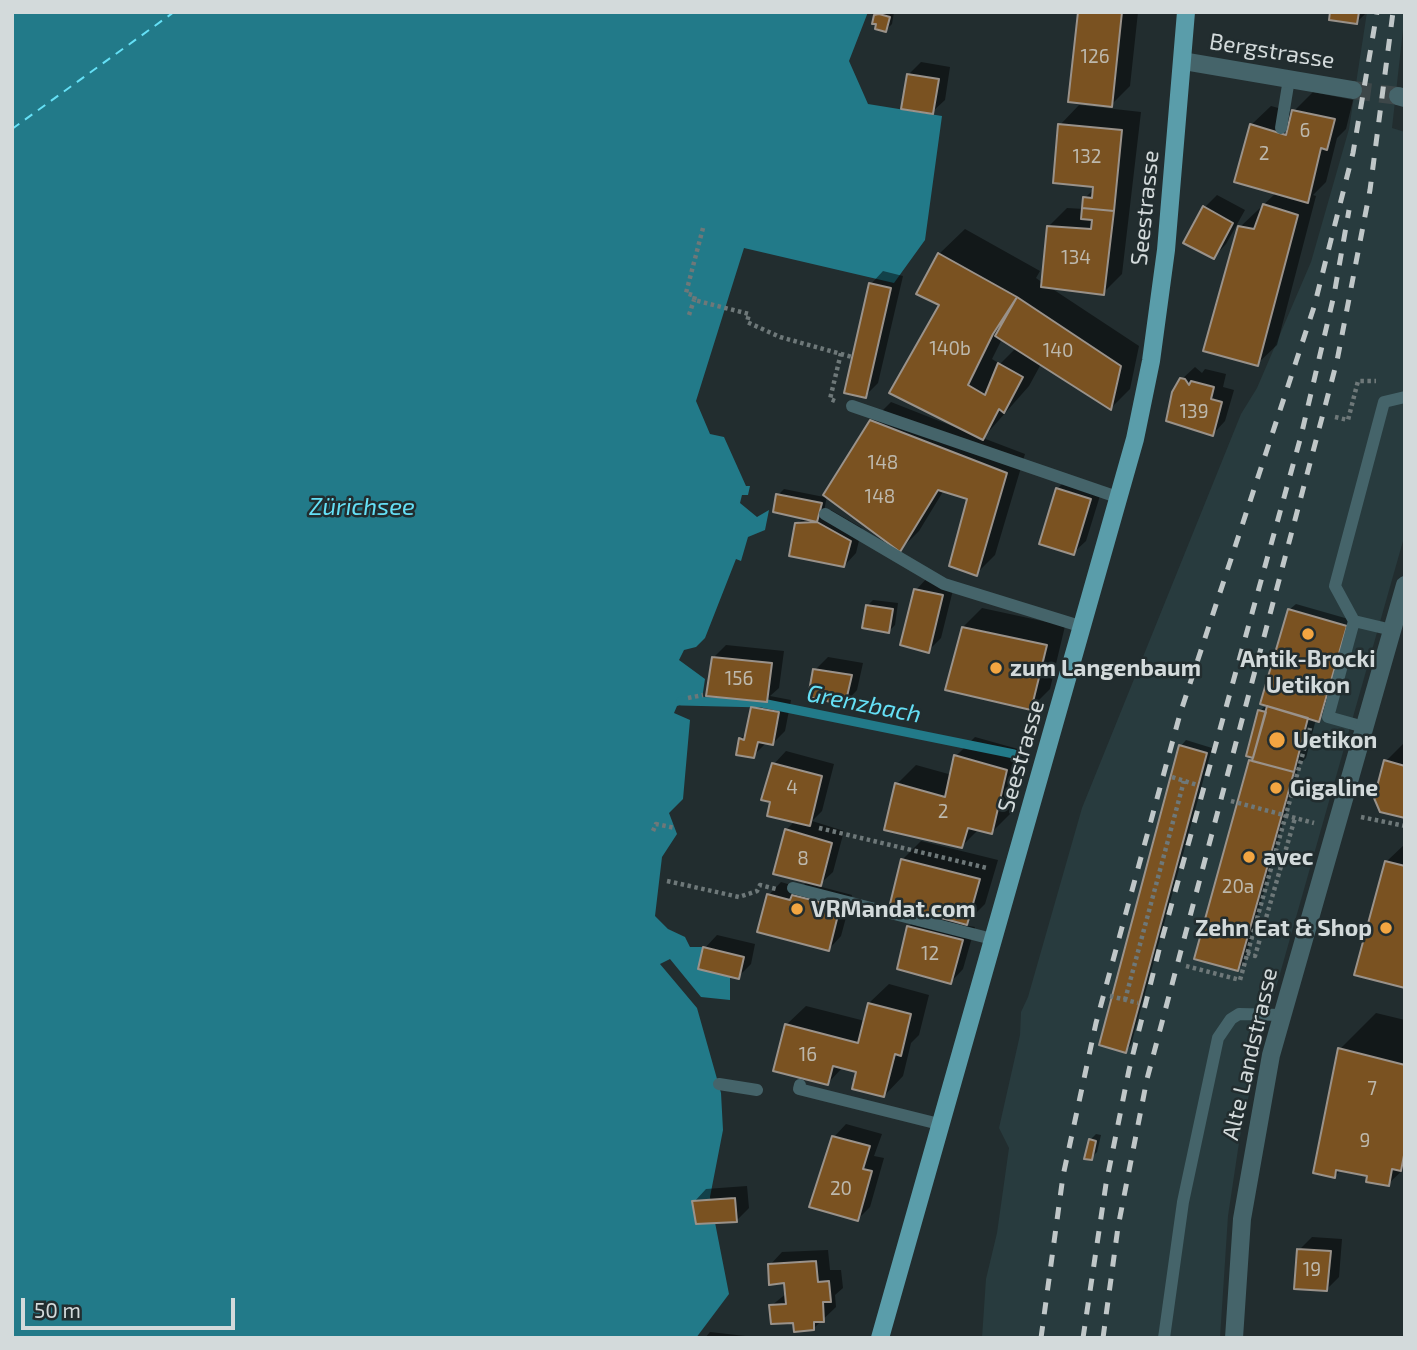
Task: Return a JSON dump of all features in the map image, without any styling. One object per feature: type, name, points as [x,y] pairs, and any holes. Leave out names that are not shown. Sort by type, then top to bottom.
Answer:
[{"type":"main road","name":"Seestrasse","points":[[880,1338],[1120,498],[1144,399],[1160,303],[1183,61],[1185,12]]},
{"type":"street","name":"Bergstrasse","points":[[1183,61],[1353,90]]},
{"type":"street","name":"Alte Landstrasse","points":[[1234,1338],[1238,1260],[1249,1171],[1282,1015],[1405,585]]},
{"type":"lane","points":[[1281,128],[1289,79]]},
{"type":"lane","points":[[1364,727],[1328,717],[1354,621],[1335,586],[1384,402],[1405,397]]},
{"type":"lane","points":[[852,407],[1120,498]]},
{"type":"lane","points":[[825,514],[944,584],[1083,626]]},
{"type":"lane","points":[[1354,621],[1392,630]]},
{"type":"lane","points":[[793,888],[992,939]]},
{"type":"lane","points":[[1164,1338],[1183,1202],[1218,1038],[1231,1019],[1240,1014],[1282,1015]]},
{"type":"lane","points":[[719,1084],[757,1090]]},
{"type":"lane","points":[[800,1085],[799,1090],[939,1124]]},
{"type":"path","points":[[689,314],[695,296],[686,293],[703,228]]},
{"type":"path","points":[[694,300],[749,314],[747,322],[780,337],[852,357]]},
{"type":"path","points":[[841,354],[830,399],[852,407]]},
{"type":"path","points":[[688,698],[703,695]]},
{"type":"path","points":[[1171,777],[1197,785]]},
{"type":"path","points":[[1125,1000],[1184,781]]},
{"type":"path","points":[[1231,801],[1315,823]]},
{"type":"path","points":[[1357,816],[1405,826]]},
{"type":"path","points":[[1247,953],[1255,956],[1295,818]]},
{"type":"path","points":[[653,831],[656,824],[675,828]]},
{"type":"path","points":[[819,828],[987,868]]},
{"type":"path","points":[[1186,966],[1240,980],[1278,841]]},
{"type":"path","points":[[667,881],[738,897],[758,891],[760,885],[792,893],[793,888]]},
{"type":"path","points":[[1110,996],[1138,1003]]},
{"type":"shaded area","points":[[1367,12],[1405,12],[1392,128],[1405,132],[1405,534],[1260,1044],[1240,1136],[1228,1216],[1220,1338],[982,1338],[986,1279],[997,1233],[1009,1148],[999,1128],[1020,1035],[1021,1012],[1028,997],[1082,808],[1241,414],[1257,388],[1311,262],[1349,129]]},
{"type":"water","name":"Zürichsee","points":[[12,12],[868,12],[849,61],[868,104],[942,116],[925,240],[894,283],[744,248],[696,401],[710,434],[724,437],[746,486],[750,486],[748,495],[742,495],[740,503],[757,517],[769,510],[765,530],[748,537],[741,561],[736,559],[705,638],[696,647],[684,650],[679,660],[705,679],[702,699],[677,706],[674,713],[690,720],[683,799],[669,813],[677,834],[662,857],[655,916],[668,929],[685,937],[690,947],[703,947],[698,969],[730,977],[730,1000],[701,997],[670,959],[660,964],[697,1008],[721,1093],[723,1130],[710,1197],[729,1294],[696,1338],[12,1338]]},
{"type":"building","points":[[1078,12],[1122,12],[1112,107],[1068,102]]},
{"type":"building","points":[[1330,12],[1359,12],[1357,24],[1329,20]]},
{"type":"building","points":[[874,15],[890,17],[886,32],[875,29],[876,24],[872,24]]},
{"type":"building","points":[[907,74],[939,79],[933,114],[901,109]]},
{"type":"building","points":[[1292,110],[1335,119],[1327,150],[1321,148],[1308,203],[1234,182],[1250,124],[1286,135]]},
{"type":"building","points":[[1058,124],[1122,130],[1114,211],[1082,208],[1083,197],[1092,198],[1093,187],[1053,183]]},
{"type":"building","points":[[1263,204],[1298,215],[1258,366],[1203,351],[1238,226],[1254,229]]},
{"type":"building","points":[[1203,206],[1233,223],[1214,259],[1183,243]]},
{"type":"building","points":[[1082,208],[1114,211],[1104,295],[1041,287],[1047,226],[1091,229],[1092,220],[1081,219]]},
{"type":"building","points":[[938,253],[1017,297],[993,334],[968,385],[985,395],[998,363],[1023,377],[1004,413],[999,409],[983,440],[889,393],[939,305],[916,294]]},
{"type":"building","points":[[869,283],[891,288],[866,398],[844,393]]},
{"type":"building","points":[[1017,297],[1121,366],[1111,410],[995,336]]},
{"type":"building","points":[[1180,378],[1185,379],[1189,385],[1191,381],[1214,387],[1211,399],[1222,402],[1213,436],[1166,421],[1172,392]]},
{"type":"building","points":[[870,420],[1007,473],[977,576],[949,566],[967,499],[938,490],[900,552],[823,495]]},
{"type":"building","points":[[1056,488],[1091,499],[1074,555],[1039,544]]},
{"type":"building","points":[[776,494],[822,503],[817,522],[773,512]]},
{"type":"building","points":[[817,522],[851,541],[844,567],[789,556],[795,523]]},
{"type":"building","points":[[914,589],[943,595],[929,653],[900,645]]},
{"type":"building","points":[[866,605],[893,609],[889,633],[862,628]]},
{"type":"building","points":[[1288,609],[1347,626],[1319,722],[1260,704]]},
{"type":"building","name":"zum Langenbaum","points":[[962,627],[1047,645],[1031,710],[945,690]]},
{"type":"building","points":[[712,657],[772,663],[767,702],[706,696]]},
{"type":"building","points":[[813,669],[852,675],[845,705],[808,697]]},
{"type":"building","points":[[1267,706],[1308,718],[1294,772],[1252,761]]},
{"type":"building","points":[[751,707],[779,712],[773,745],[758,742],[754,758],[736,755],[739,738],[744,740]]},
{"type":"building","points":[[1258,710],[1266,712],[1253,758],[1246,756]]},
{"type":"building","points":[[1179,745],[1207,753],[1126,1053],[1099,1045]]},
{"type":"building","points":[[954,755],[1007,770],[992,834],[968,828],[962,848],[884,830],[895,783],[945,797]]},
{"type":"building","points":[[1249,760],[1294,772],[1238,971],[1194,959]]},
{"type":"building","points":[[1384,760],[1405,766],[1405,818],[1380,812],[1374,798]]},
{"type":"building","points":[[772,763],[822,776],[810,826],[767,816],[770,802],[761,800]]},
{"type":"building","points":[[785,829],[832,843],[821,886],[773,874]]},
{"type":"building","points":[[901,859],[980,879],[967,925],[890,904]]},
{"type":"building","points":[[1385,861],[1405,866],[1405,988],[1354,975]]},
{"type":"building","points":[[767,894],[790,900],[792,895],[840,907],[829,951],[757,932]]},
{"type":"building","points":[[907,926],[963,940],[951,984],[897,969]]},
{"type":"building","points":[[703,947],[744,957],[739,979],[698,969]]},
{"type":"building","points":[[868,1003],[911,1014],[901,1056],[895,1054],[884,1097],[852,1089],[856,1072],[833,1066],[828,1085],[773,1071],[785,1024],[858,1043]]},
{"type":"building","points":[[1338,1048],[1405,1065],[1405,1150],[1401,1171],[1392,1169],[1389,1186],[1366,1182],[1367,1176],[1336,1170],[1335,1178],[1313,1173]]},
{"type":"building","points":[[832,1136],[870,1146],[863,1169],[872,1171],[858,1221],[809,1207]]},
{"type":"building","points":[[1089,1139],[1096,1141],[1092,1160],[1084,1159]]},
{"type":"building","points":[[735,1198],[737,1222],[696,1224],[692,1201]]},
{"type":"building","points":[[1297,1249],[1331,1251],[1327,1291],[1294,1289]]},
{"type":"building","points":[[816,1261],[818,1282],[829,1281],[831,1302],[823,1302],[824,1322],[814,1322],[814,1330],[794,1332],[793,1323],[771,1324],[769,1305],[786,1304],[784,1283],[769,1285],[768,1264]]},
{"type":"waterway","name":"Grenzbach","points":[[681,701],[762,703],[1014,754]]},
{"type":"ferry route","points":[[12,129],[174,12]]},
{"type":"tunnel","points":[[1353,90],[1398,96]]},
{"type":"railway","points":[[1041,1338],[1063,1176],[1096,1023],[1180,714],[1314,307],[1353,153],[1377,12]]},
{"type":"railway","points":[[1103,1338],[1118,1227],[1147,1079],[1337,361],[1370,190],[1393,12]]},
{"type":"railway","points":[[1083,1338],[1106,1184],[1129,1070],[1159,950],[1301,436],[1334,295],[1349,210]]},
{"type":"place","name":"Antik-Brocki Uetikon","points":[[1308,634]]},
{"type":"place","name":"zum Langenbaum","points":[[996,668]]},
{"type":"place","name":"Uetikon","points":[[1277,740]]},
{"type":"place","name":"Gigaline","points":[[1276,788]]},
{"type":"place","name":"avec","points":[[1249,857]]},
{"type":"place","name":"VRMandat.com","points":[[797,909]]},
{"type":"place","name":"Zehn Eat & Shop","points":[[1386,928]]}]
